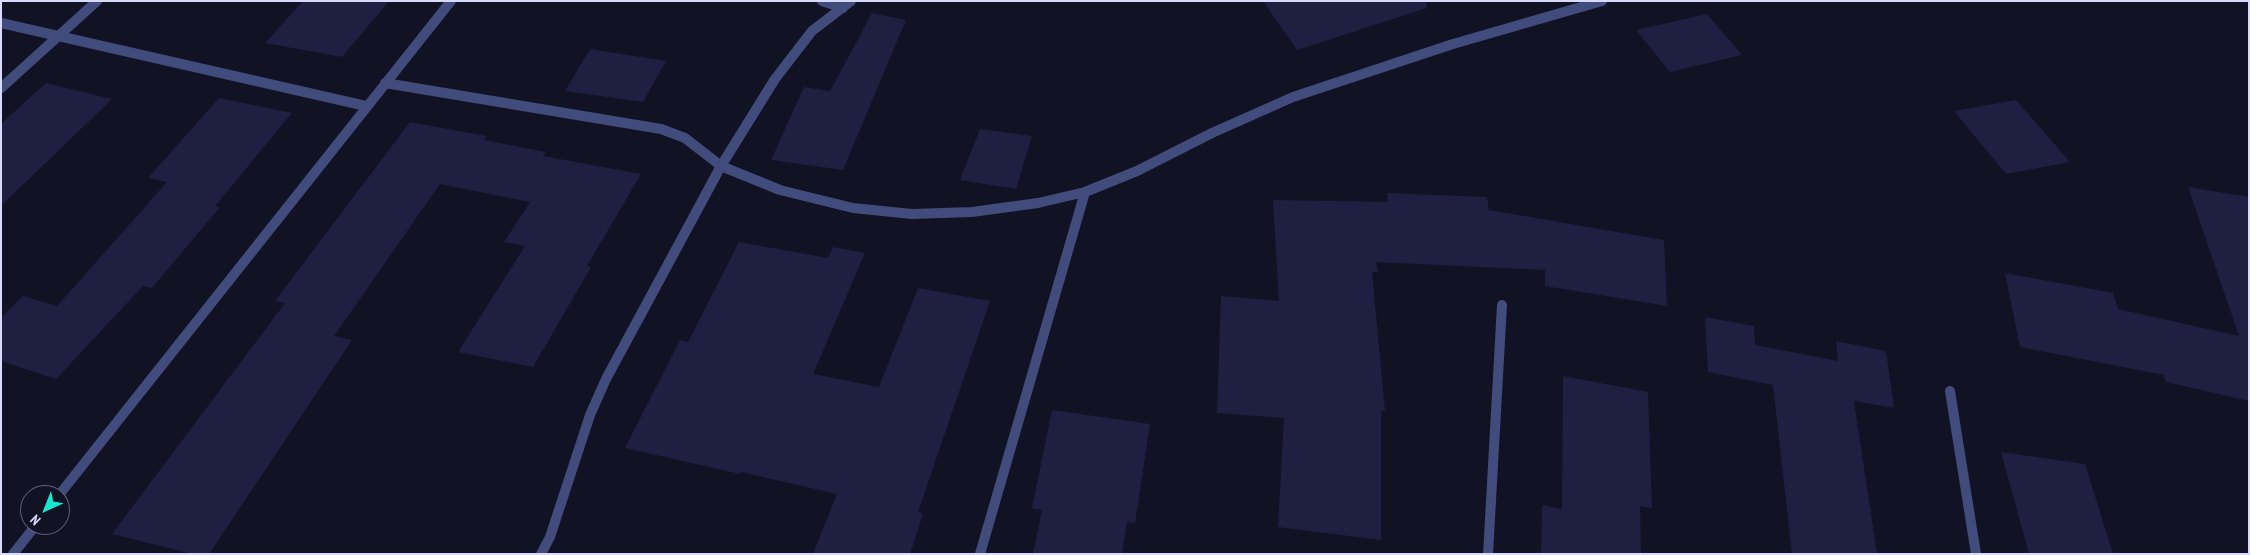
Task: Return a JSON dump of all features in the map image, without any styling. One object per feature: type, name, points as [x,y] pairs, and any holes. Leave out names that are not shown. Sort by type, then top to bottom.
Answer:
[{"type":"street","points":[[1,88],[97,1]]},
{"type":"street","points":[[67,485],[384,83],[451,1]]},
{"type":"street","points":[[822,1],[843,8]]},
{"type":"street","points":[[541,554],[550,537],[590,415],[606,379],[721,166],[775,79],[812,31],[852,1]]},
{"type":"street","points":[[384,83],[661,129],[685,138],[721,166],[780,190],[853,208],[912,214],[972,212],[1038,203],[1085,192],[1137,171],[1212,133],[1293,97],[1434,50],[1602,1]]},
{"type":"street","points":[[1,23],[366,106]]},
{"type":"street","points":[[980,554],[1085,192]]},
{"type":"street","points":[[1488,554],[1502,306]]},
{"type":"street","points":[[1950,391],[1976,554]]},
{"type":"street","points":[[13,554],[28,535]]},
{"type":"building","points":[[303,1],[389,1],[342,57],[265,43]]},
{"type":"building","points":[[1263,1],[1426,1],[1427,8],[1297,50]]},
{"type":"building","points":[[872,13],[906,20],[843,170],[771,160],[804,87],[830,91]]},
{"type":"building","points":[[1707,14],[1742,55],[1670,72],[1636,30]]},
{"type":"building","points":[[590,49],[666,61],[643,102],[565,91]]},
{"type":"building","points":[[46,83],[112,99],[1,206],[1,124]]},
{"type":"building","points":[[219,98],[292,113],[215,206],[220,207],[152,288],[143,286],[56,379],[1,361],[1,318],[23,296],[57,306],[167,182],[148,178]]},
{"type":"building","points":[[2016,100],[2070,162],[2006,174],[1954,111]]},
{"type":"building","points":[[410,122],[486,136],[484,140],[546,152],[543,156],[641,174],[587,266],[591,267],[533,367],[458,352],[525,246],[504,242],[530,202],[440,184],[334,336],[352,340],[209,554],[193,554],[112,534],[285,303],[275,301]]},
{"type":"building","points":[[980,129],[1032,136],[1016,189],[960,180]]},
{"type":"building","points":[[2188,187],[2249,197],[2249,401],[2166,382],[2164,375],[2020,347],[2005,273],[2113,293],[2118,309],[2239,336]]},
{"type":"building","points":[[1387,193],[1487,197],[1489,210],[1664,240],[1667,306],[1545,286],[1545,270],[1376,262],[1378,272],[1372,272],[1385,411],[1381,411],[1381,540],[1278,527],[1284,418],[1217,413],[1221,296],[1279,301],[1273,200],[1388,202]]},
{"type":"building","points":[[739,242],[828,258],[833,247],[865,253],[813,374],[879,387],[918,288],[990,301],[918,512],[923,514],[910,554],[813,554],[837,494],[625,448],[680,340],[688,342]]},
{"type":"building","points":[[1705,317],[1754,326],[1755,345],[1838,361],[1836,341],[1886,351],[1894,408],[1854,401],[1877,554],[1792,554],[1773,385],[1708,372]]},
{"type":"building","points":[[1563,376],[1648,392],[1652,508],[1640,506],[1641,554],[1541,554],[1542,505],[1562,509]]},
{"type":"building","points":[[1052,410],[1150,424],[1135,523],[1127,522],[1122,554],[1033,554],[1042,510],[1032,508]]},
{"type":"building","points":[[2001,452],[2085,464],[2113,554],[2029,554]]}]
